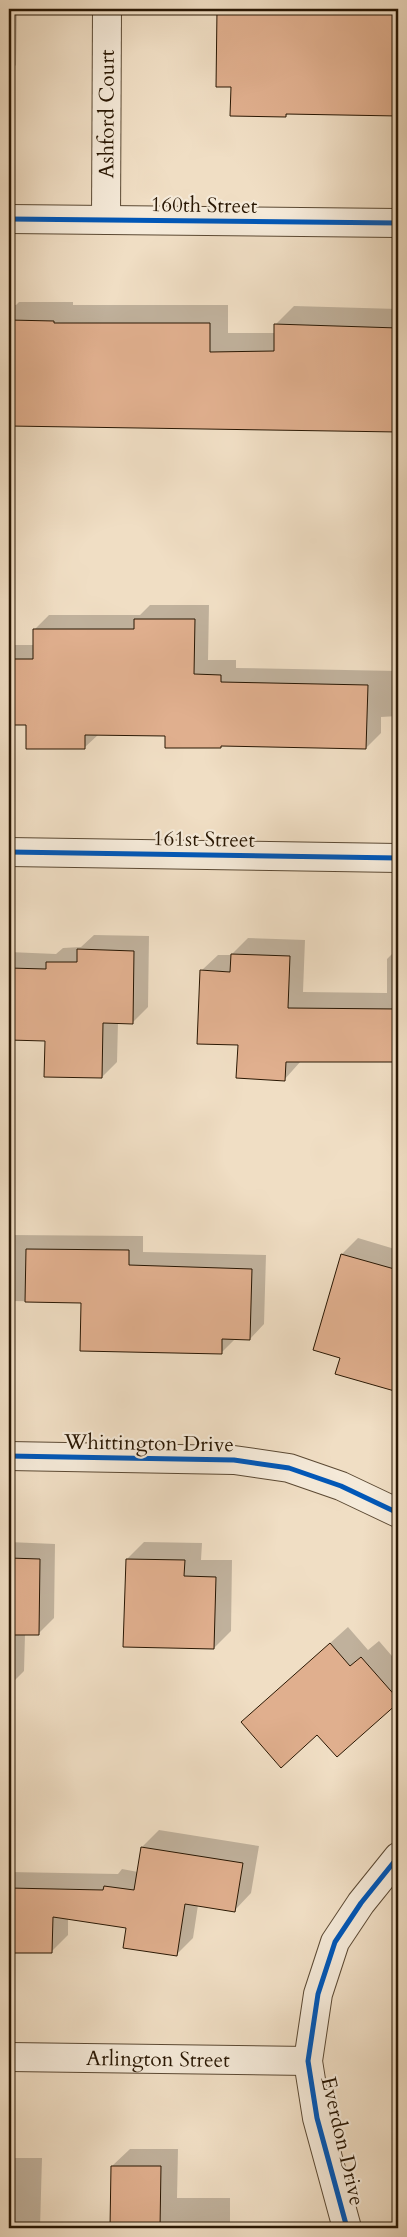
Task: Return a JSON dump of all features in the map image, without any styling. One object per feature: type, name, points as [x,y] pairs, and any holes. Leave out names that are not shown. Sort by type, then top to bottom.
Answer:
[{"type":"street","name":"Ashford Court","points":[[106,220],[107,9]]},
{"type":"street","name":"160th Street","points":[[9,218],[398,223]]},
{"type":"street","name":"161st Street","points":[[9,852],[398,858]]},
{"type":"street","name":"Whittington Drive","points":[[9,1456],[234,1460],[289,1468],[341,1486],[398,1513]]},
{"type":"street","name":"Everdon Drive","points":[[347,2228],[317,2118],[308,2061],[318,1994],[335,1942],[361,1902],[398,1857]]},
{"type":"street","name":"Arlington Street","points":[[9,2056],[308,2061]]},
{"type":"building","points":[[217,10],[398,12],[398,116],[286,114],[286,117],[230,116],[231,87],[216,87]]},
{"type":"building","points":[[9,320],[54,321],[54,323],[210,323],[210,352],[274,351],[274,324],[398,328],[398,432],[9,426]]},
{"type":"building","points":[[134,619],[195,619],[194,674],[221,675],[221,682],[368,685],[366,749],[221,746],[221,748],[165,748],[165,736],[85,735],[85,749],[26,749],[26,725],[9,725],[9,659],[33,659],[33,629],[134,629]]},
{"type":"building","points":[[77,949],[134,951],[133,1024],[103,1023],[102,1078],[44,1077],[45,1041],[9,1040],[9,968],[46,969],[46,962],[77,962]]},
{"type":"building","points":[[231,954],[290,956],[288,1008],[398,1009],[398,1062],[286,1062],[285,1081],[236,1078],[238,1045],[197,1044],[200,970],[230,972]]},
{"type":"building","points":[[26,1249],[129,1250],[129,1265],[252,1269],[250,1340],[222,1339],[222,1354],[80,1351],[81,1303],[25,1302]]},
{"type":"building","points":[[341,1254],[398,1270],[398,1392],[335,1374],[340,1358],[313,1350]]},
{"type":"building","points":[[9,1558],[40,1559],[39,1635],[9,1635]]},
{"type":"building","points":[[126,1559],[185,1560],[184,1576],[216,1577],[214,1649],[123,1647]]},
{"type":"building","points":[[330,1643],[350,1666],[361,1657],[398,1699],[398,1703],[337,1757],[317,1735],[281,1768],[241,1722]]},
{"type":"building","points":[[141,1847],[243,1863],[235,1912],[185,1904],[177,1956],[123,1948],[126,1928],[53,1917],[52,1953],[9,1953],[9,1888],[103,1890],[104,1886],[134,1890]]},
{"type":"building","points":[[111,2166],[161,2166],[160,2228],[110,2228]]},
{"type":"cycle path","points":[[9,219],[398,223]]},
{"type":"cycle path","points":[[9,852],[398,858]]},
{"type":"cycle path","points":[[9,1456],[234,1460],[289,1468],[341,1486],[398,1513]]},
{"type":"cycle path","points":[[347,2228],[317,2118],[308,2061],[318,1994],[335,1942],[361,1903],[398,1857]]}]
